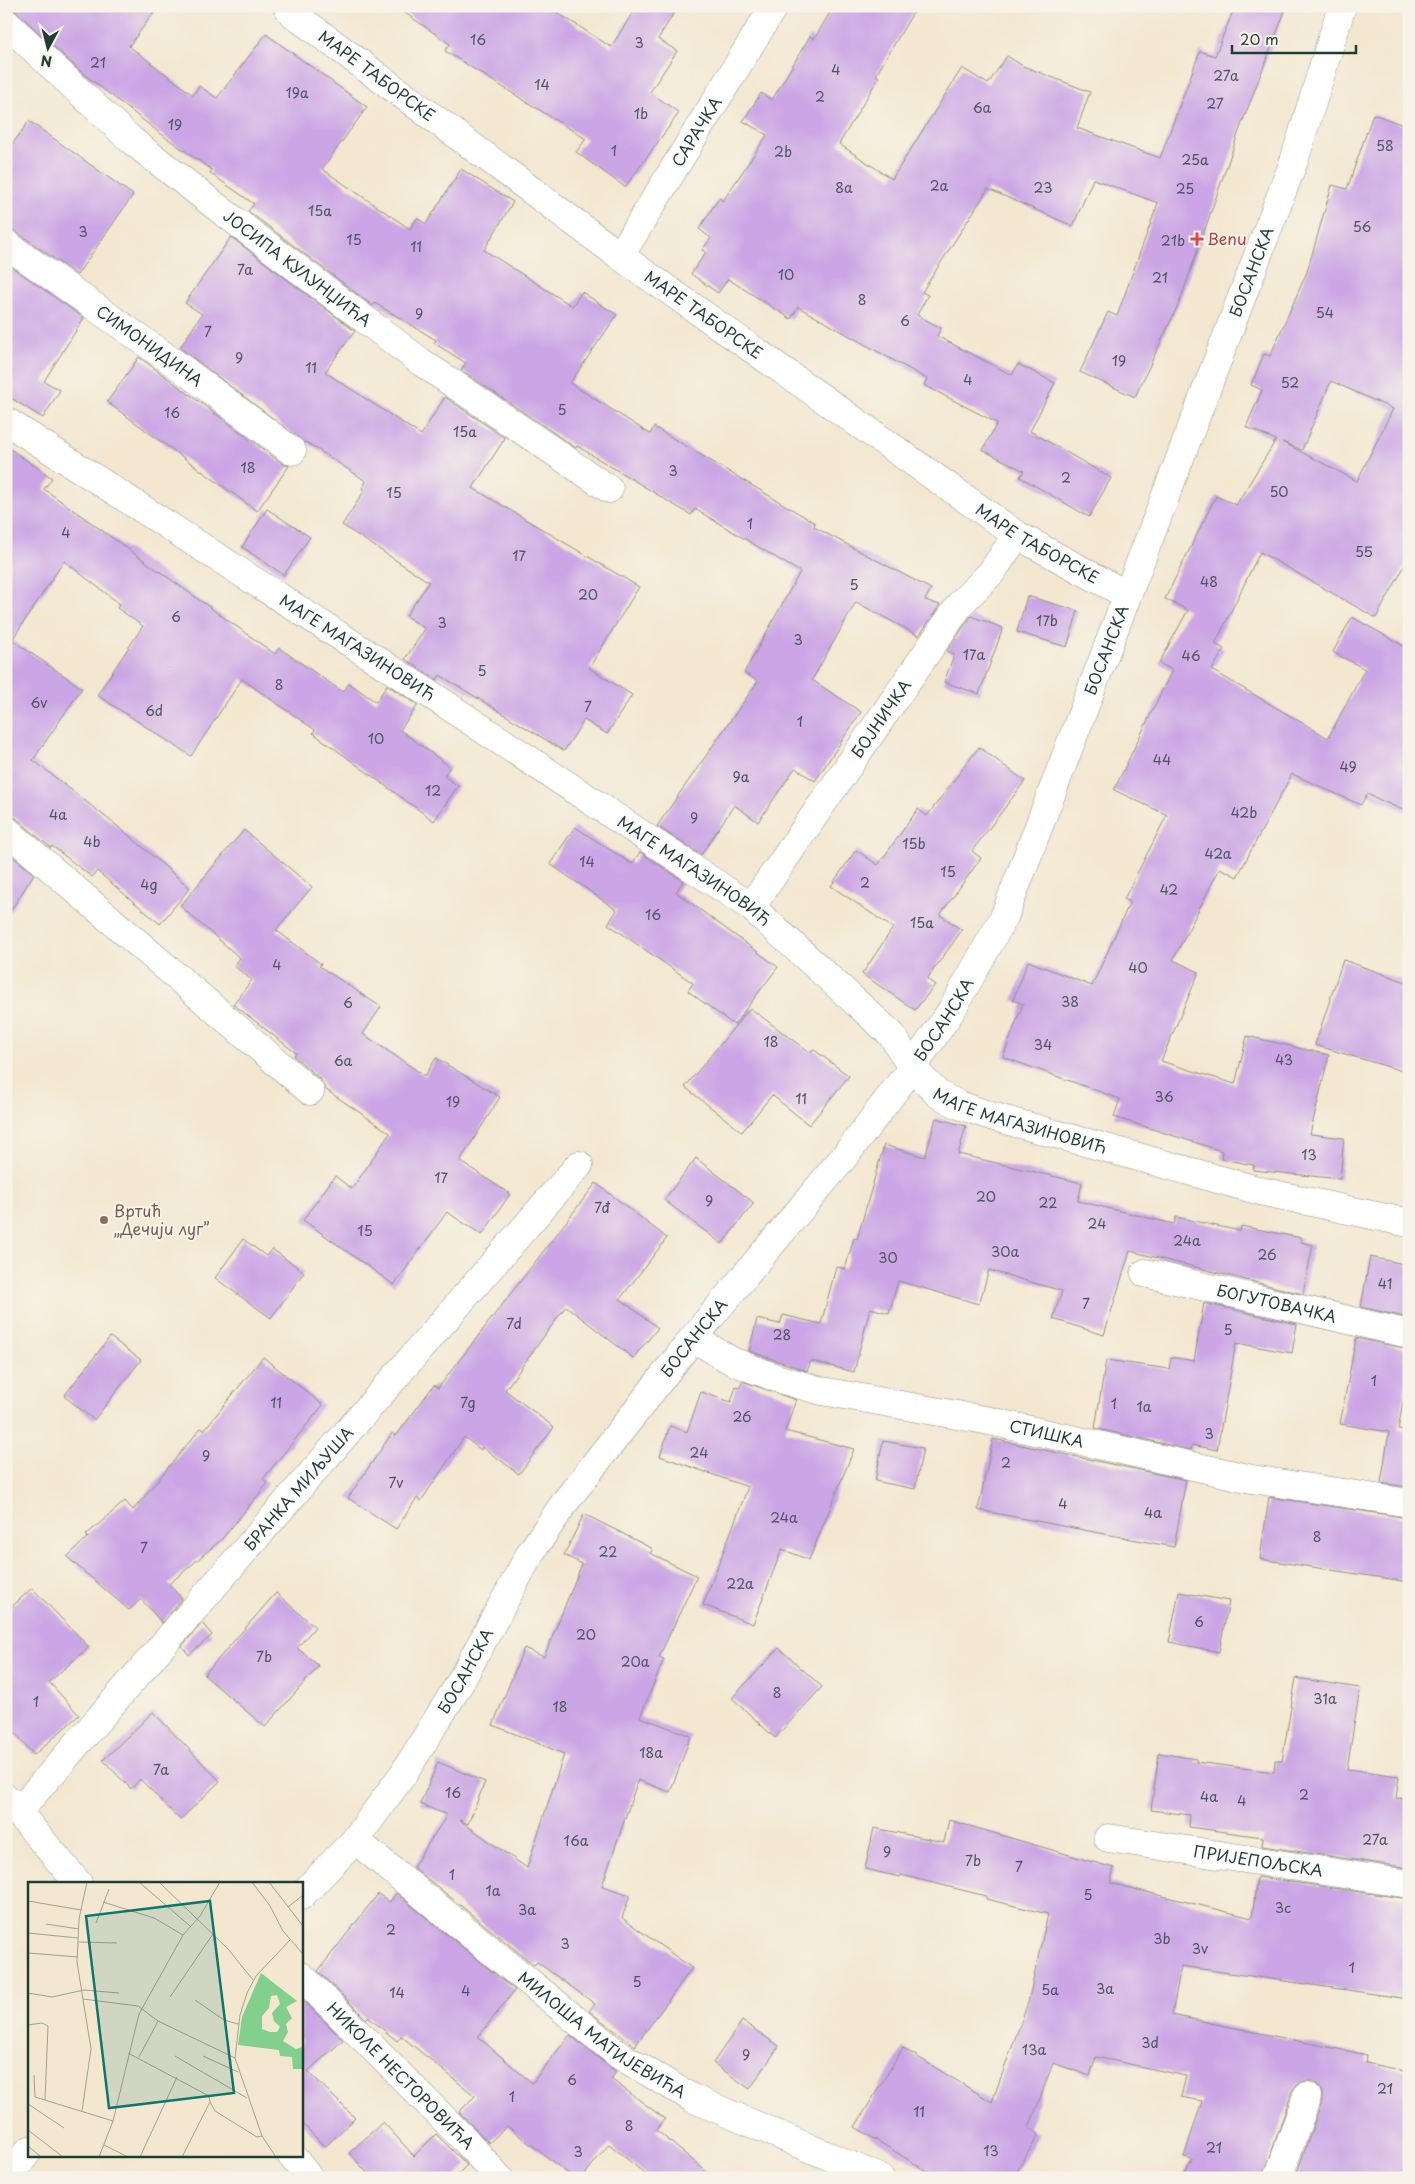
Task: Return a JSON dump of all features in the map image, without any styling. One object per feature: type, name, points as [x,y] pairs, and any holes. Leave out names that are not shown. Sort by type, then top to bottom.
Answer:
[{"type":"street","name":"САРАЧКА","points":[[620,256],[774,6]]},
{"type":"street","name":"БОСАНСКА","points":[[302,1895],[355,1840],[404,1774],[458,1686],[531,1552],[560,1509],[692,1338],[844,1157],[912,1068],[951,1011],[1004,917],[1294,161],[1342,6]]},
{"type":"street","name":"МАРЕ ТАБОРСКЕ","points":[[289,10],[620,256],[1017,535],[1127,595]]},
{"type":"street","name":"ЈОСИПА КУЛУНЏИЋА","points":[[6,23],[131,140],[222,211],[421,362],[609,489]]},
{"type":"street","name":"СИМОНИДИНА","points":[[6,244],[180,367],[292,451]]},
{"type":"street","name":"МАГЕ МАГАЗИНОВИЋ","points":[[6,421],[442,702],[751,907],[892,1035],[912,1068],[938,1094],[959,1105],[991,1116],[1264,1192],[1409,1223]]},
{"type":"street","name":"БОЈНИЧКА","points":[[751,907],[961,602],[991,573],[1017,535]]},
{"type":"street","points":[[6,830],[310,1091]]},
{"type":"street","name":"БРАНКА МИЉУША","points":[[12,1805],[579,1165]]},
{"type":"street","name":"БОГУТОВАЧКА","points":[[1145,1273],[1409,1334]]},
{"type":"street","name":"СТИШКА","points":[[692,1338],[732,1361],[779,1379],[822,1391],[985,1420],[1252,1479],[1409,1503]]},
{"type":"street","points":[[12,1805],[77,1882]]},
{"type":"street","name":"ПРИЈЕПОЉСКА","points":[[1108,1838],[1409,1884]]},
{"type":"street","name":"МИЛОША МАТИЈЕВИЋА","points":[[355,1840],[619,2055],[692,2098],[880,2178]]},
{"type":"street","name":"НИКОЛЕ НЕСТОРОВИЋА","points":[[302,1977],[467,2142],[499,2178]]},
{"type":"street","points":[[1278,2178],[1307,2096]]},
{"type":"street","points":[[8,2178],[28,2151]]},
{"type":"street","points":[[293,2156],[309,2178]]},
{"type":"building","points":[[6,6],[159,6],[129,46],[193,95],[199,86],[217,98],[266,34],[367,107],[322,169],[410,229],[417,218],[426,224],[461,169],[513,202],[484,250],[572,306],[582,292],[617,315],[570,383],[650,434],[654,427],[815,523],[814,527],[931,589],[925,600],[940,605],[919,636],[856,602],[812,680],[861,712],[815,781],[795,768],[758,822],[734,805],[701,855],[657,826],[758,681],[744,673],[800,572],[695,509],[691,515],[577,446],[576,448],[461,370],[466,363],[434,343],[436,340],[375,303],[373,306],[248,211],[254,204],[210,173],[212,170],[161,134],[80,71],[17,12]]},
{"type":"building","points":[[395,6],[547,6],[611,47],[637,6],[678,6],[658,39],[677,51],[650,92],[679,113],[625,187],[576,152],[586,139],[445,51],[450,44]]},
{"type":"building","points":[[834,6],[917,6],[876,75],[879,77],[839,144],[892,179],[962,68],[988,84],[1007,56],[1023,66],[1090,92],[1077,128],[1160,158],[1200,51],[1215,56],[1235,6],[1287,6],[1239,131],[1180,301],[1135,397],[1080,372],[1108,312],[1117,316],[1158,203],[1093,179],[1073,226],[988,189],[922,292],[928,295],[917,315],[941,328],[937,336],[1012,375],[1018,364],[1055,383],[1030,431],[1111,478],[1089,517],[1020,477],[1024,471],[983,450],[997,423],[924,385],[927,379],[798,307],[791,319],[728,279],[718,293],[691,274],[706,252],[702,250],[711,238],[699,229],[719,198],[723,201],[767,135],[743,121],[761,93],[772,100],[810,36],[814,39]]},
{"type":"building","points":[[1373,114],[1409,127],[1409,558],[1376,618],[1260,552],[1215,644],[1224,649],[1212,670],[1328,738],[1365,669],[1333,652],[1352,617],[1409,649],[1409,813],[1367,794],[1361,805],[1292,774],[1237,877],[1220,868],[1173,960],[1199,972],[1161,1061],[1235,1084],[1247,1036],[1329,1055],[1310,1134],[1344,1138],[1340,1179],[1253,1170],[1254,1165],[1221,1159],[1222,1151],[1114,1117],[1120,1099],[1003,1057],[1023,1004],[1013,1000],[1028,961],[1092,986],[1130,902],[1124,899],[1167,815],[1114,790],[1172,670],[1159,663],[1188,610],[1165,599],[1216,496],[1236,505],[1276,440],[1246,427],[1262,390],[1251,385],[1264,354],[1270,356],[1307,272],[1332,185],[1347,189]],"holes":[[[1331,381],[1393,409],[1357,481],[1282,442],[1302,450]]]},
{"type":"building","points":[[29,121],[133,195],[77,275],[15,231],[6,229],[6,153]]},
{"type":"building","points":[[231,237],[355,331],[325,372],[421,435],[445,397],[505,438],[473,488],[639,587],[589,668],[632,695],[607,734],[584,720],[564,751],[440,675],[437,680],[405,659],[425,629],[406,616],[429,582],[342,525],[365,490],[362,489],[366,481],[305,443],[180,348],[202,314],[185,303]]},
{"type":"building","points":[[6,263],[84,318],[44,381],[60,390],[43,418],[6,395]]},
{"type":"building","points":[[139,357],[283,464],[289,466],[257,511],[107,402]]},
{"type":"building","points":[[6,446],[52,478],[44,489],[275,654],[279,648],[343,692],[349,683],[376,702],[387,685],[418,705],[400,730],[450,767],[444,776],[458,786],[434,821],[313,733],[315,730],[242,679],[191,756],[97,695],[143,626],[117,608],[120,604],[64,561],[12,640],[82,688],[33,760],[126,833],[190,888],[160,924],[97,871],[92,877],[52,846],[51,848],[16,818],[6,815]]},
{"type":"building","points":[[267,509],[310,537],[284,575],[242,547]]},
{"type":"building","points":[[1027,596],[1078,611],[1067,647],[1017,632]]},
{"type":"building","points":[[971,616],[1003,628],[979,694],[944,682],[954,655],[947,651]]},
{"type":"building","points":[[979,747],[1025,781],[972,851],[981,858],[940,915],[962,930],[927,979],[935,985],[915,1010],[862,974],[893,928],[831,886],[856,850],[878,865],[918,809],[927,816]]},
{"type":"building","points":[[575,827],[632,864],[640,852],[683,881],[676,892],[778,967],[734,1025],[688,991],[693,983],[608,924],[617,910],[550,864]]},
{"type":"building","points":[[244,830],[312,887],[276,930],[321,964],[319,966],[381,1007],[363,1034],[425,1076],[436,1058],[500,1097],[460,1161],[510,1194],[482,1235],[447,1212],[394,1285],[303,1220],[335,1176],[352,1189],[390,1133],[325,1089],[320,1079],[294,1056],[296,1053],[233,1004],[252,980],[234,966],[240,958],[180,906]]},
{"type":"building","points":[[6,851],[34,874],[6,918]]},
{"type":"building","points":[[1343,960],[1409,983],[1409,1073],[1315,1045]]},
{"type":"building","points":[[750,1008],[810,1053],[813,1049],[849,1076],[809,1125],[772,1095],[742,1132],[685,1087]]},
{"type":"building","points":[[936,1118],[966,1126],[958,1154],[1082,1183],[1078,1201],[1174,1224],[1176,1217],[1240,1231],[1241,1226],[1302,1238],[1301,1242],[1313,1245],[1303,1294],[1130,1251],[1104,1335],[1053,1319],[1062,1291],[989,1270],[979,1304],[898,1281],[889,1313],[870,1308],[854,1372],[811,1361],[807,1371],[749,1351],[757,1319],[780,1324],[783,1315],[821,1324],[836,1267],[845,1269],[854,1238],[857,1239],[884,1145],[925,1157]]},
{"type":"building","points":[[696,1158],[754,1203],[722,1244],[664,1200]]},
{"type":"building","points":[[596,1183],[667,1238],[620,1299],[658,1328],[633,1358],[566,1306],[505,1390],[554,1427],[519,1474],[482,1447],[481,1450],[464,1437],[421,1501],[417,1498],[396,1529],[348,1498],[392,1433],[396,1436],[434,1385],[438,1388]]},
{"type":"building","points":[[243,1239],[266,1256],[272,1249],[304,1272],[271,1318],[215,1278]]},
{"type":"building","points":[[1370,1257],[1409,1265],[1409,1318],[1361,1307]]},
{"type":"building","points":[[1204,1303],[1297,1324],[1292,1353],[1236,1343],[1217,1450],[1192,1445],[1191,1450],[1095,1428],[1106,1360],[1169,1369],[1171,1357],[1194,1361]]},
{"type":"building","points":[[110,1337],[141,1360],[94,1420],[64,1396]]},
{"type":"building","points":[[1356,1338],[1409,1349],[1409,1368],[1398,1430],[1409,1431],[1409,1487],[1381,1483],[1389,1432],[1340,1424]]},
{"type":"building","points":[[263,1357],[323,1405],[263,1479],[268,1483],[222,1539],[169,1584],[182,1599],[162,1623],[141,1599],[129,1610],[67,1557],[88,1537],[86,1535],[125,1501],[133,1510],[201,1428],[204,1430]]},
{"type":"building","points":[[742,1381],[796,1400],[785,1431],[854,1449],[809,1560],[782,1549],[753,1624],[703,1605],[748,1487],[660,1456],[670,1426],[687,1432],[701,1392],[731,1402],[736,1386],[740,1388]]},
{"type":"building","points":[[993,1439],[1186,1480],[1174,1547],[978,1510]]},
{"type":"building","points":[[883,1441],[923,1448],[915,1489],[875,1481]]},
{"type":"building","points":[[1269,1497],[1409,1518],[1409,1582],[1260,1559]]},
{"type":"building","points":[[584,1514],[653,1549],[650,1553],[697,1576],[659,1657],[664,1659],[640,1717],[691,1736],[670,1792],[638,1780],[602,1886],[630,1895],[622,1918],[692,1968],[635,2046],[589,2011],[595,2004],[537,1962],[534,1965],[413,1867],[447,1815],[420,1804],[438,1762],[485,1782],[468,1824],[459,1820],[527,1868],[564,1754],[493,1725],[524,1648],[544,1657],[582,1564],[564,1555]]},
{"type":"building","points":[[32,1588],[89,1647],[49,1682],[79,1715],[34,1755],[6,1723],[6,1612]]},
{"type":"building","points":[[1179,1592],[1229,1601],[1219,1652],[1169,1642]]},
{"type":"building","points":[[276,1593],[315,1627],[297,1648],[319,1666],[265,1727],[204,1675]]},
{"type":"building","points":[[202,1623],[212,1635],[189,1655],[182,1646]]},
{"type":"building","points":[[779,1648],[822,1687],[775,1738],[732,1698]]},
{"type":"building","points":[[1296,1678],[1360,1688],[1347,1769],[1399,1776],[1396,1798],[1409,1799],[1409,1868],[1262,1846],[1263,1837],[1189,1827],[1190,1815],[1151,1810],[1159,1753],[1196,1759],[1196,1762],[1274,1772],[1275,1760],[1282,1761]]},
{"type":"building","points":[[153,1712],[220,1781],[180,1820],[140,1779],[131,1789],[103,1760]]},
{"type":"building","points":[[949,1820],[1114,1868],[1110,1883],[1252,1918],[1257,1877],[1409,1899],[1409,1999],[1181,1966],[1172,2015],[1367,2055],[1366,2063],[1409,2072],[1409,2178],[1295,2178],[1322,2101],[1322,2093],[1319,2086],[1313,2081],[1305,2081],[1297,2084],[1292,2091],[1263,2178],[1182,2178],[1192,2159],[1184,2157],[1202,2101],[1181,2097],[1186,2076],[1096,2057],[1090,2076],[1053,2063],[1029,2128],[1039,2134],[1013,2178],[938,2178],[855,2127],[903,2048],[992,2102],[1028,2003],[1048,1914],[901,1875],[900,1877],[865,1869],[874,1828],[944,1842]]},
{"type":"building","points":[[396,1893],[515,1990],[478,2037],[532,2083],[570,2035],[616,2072],[611,2079],[665,2119],[656,2130],[714,2178],[650,2178],[609,2144],[582,2178],[574,2178],[507,2126],[489,2143],[459,2112],[475,2096],[401,2036],[397,2041],[368,2017],[366,2019],[318,1971],[378,1894],[390,1902]]},
{"type":"building","points":[[302,1999],[343,2040],[308,2071],[355,2118],[325,2147],[302,2123]]},
{"type":"building","points":[[742,2021],[779,2046],[750,2089],[713,2063]]},
{"type":"building","points":[[383,2122],[414,2156],[436,2134],[467,2165],[454,2178],[372,2178],[349,2153]]},
{"type":"place","name":"Benu","points":[[1197,239]]},
{"type":"place","name":"Вртић „Дечији луг”","points":[[104,1220]]}]
